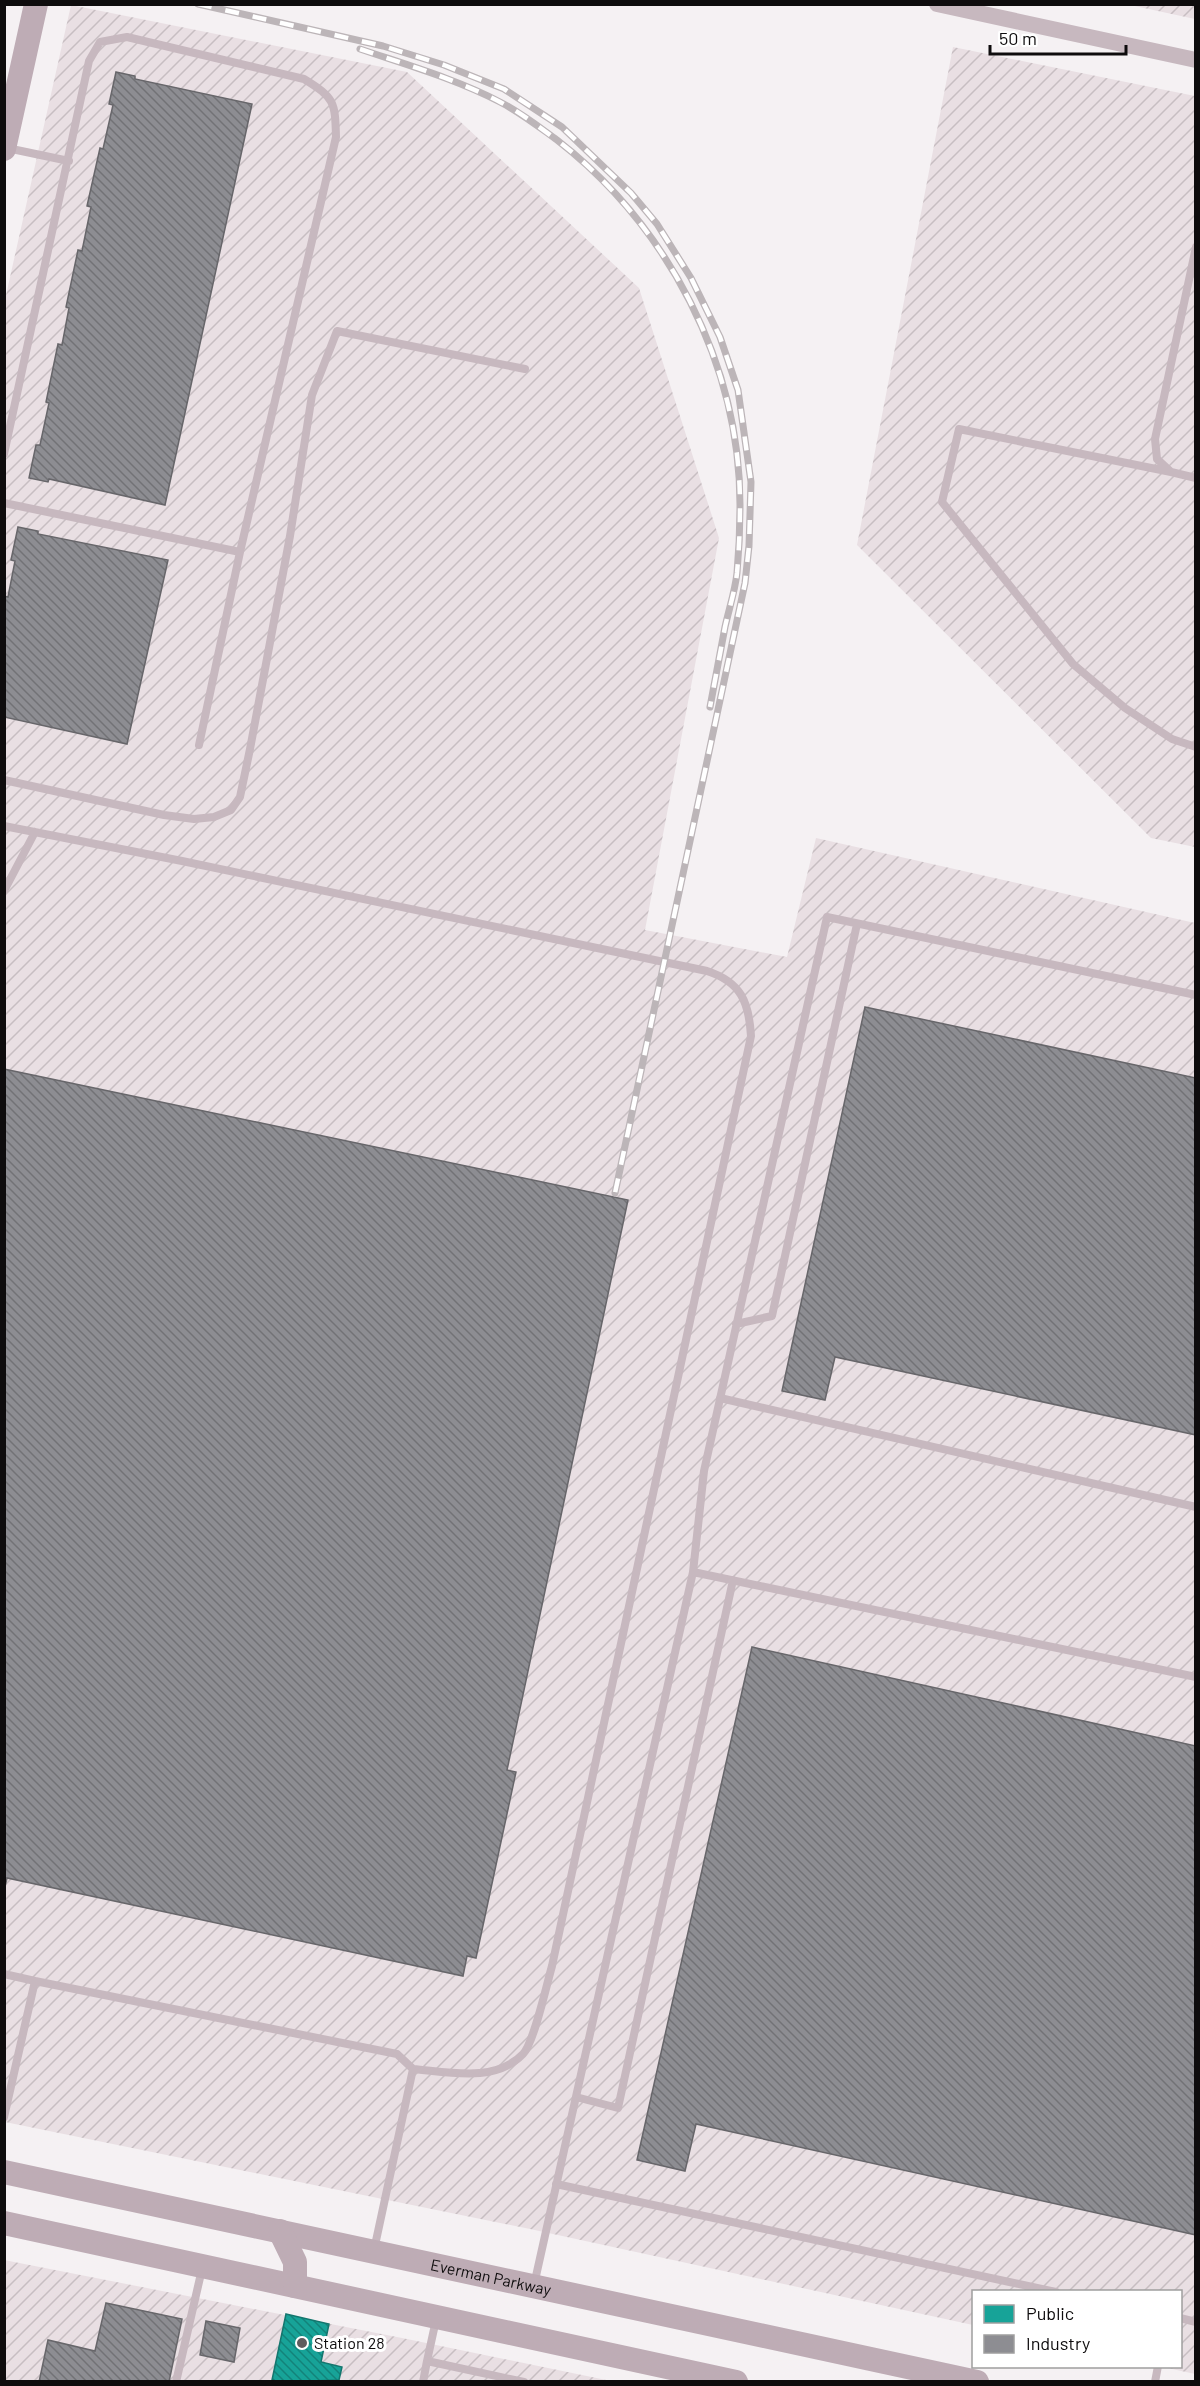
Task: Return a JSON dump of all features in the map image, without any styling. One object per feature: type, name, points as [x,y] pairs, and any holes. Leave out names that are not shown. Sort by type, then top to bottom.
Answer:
[{"type":"main road","points":[[5,148],[36,4]]},
{"type":"main road","name":"Everman Parkway","points":[[4,2172],[977,2382]]},
{"type":"main road","points":[[4,2223],[437,2317],[664,2370],[735,2382]]},
{"type":"main road","points":[[279,2230],[295,2262],[295,2286]]},
{"type":"street","points":[[938,4],[978,9],[1196,60]]},
{"type":"lane","points":[[4,454],[89,61],[100,42],[127,37],[304,79],[322,90],[335,108],[336,137],[240,552],[199,745]]},
{"type":"lane","points":[[5,148],[69,161]]},
{"type":"lane","points":[[1171,472],[1156,459],[1155,439],[1196,247]]},
{"type":"lane","points":[[4,780],[184,818],[214,817],[231,810],[240,797],[250,749],[290,536],[312,395],[337,331],[525,369]]},
{"type":"lane","points":[[1196,478],[959,429],[942,502],[1073,664],[1125,708],[1172,739],[1196,747]]},
{"type":"lane","points":[[4,503],[240,552]]},
{"type":"lane","points":[[4,826],[707,971],[721,975],[734,985],[745,999],[750,1016],[751,1036],[552,1966],[537,2022],[525,2053],[502,2068],[479,2074],[413,2069],[397,2054],[4,1974]]},
{"type":"lane","points":[[4,891],[34,832]]},
{"type":"lane","points":[[533,2285],[693,1572],[704,1471],[827,918],[1196,995]]},
{"type":"lane","points":[[736,1324],[772,1316],[857,924]]},
{"type":"lane","points":[[720,1398],[1196,1507]]},
{"type":"lane","points":[[693,1572],[1196,1677]]},
{"type":"lane","points":[[576,2097],[618,2108],[733,1581]]},
{"type":"lane","points":[[4,2117],[8,2088],[35,1981]]},
{"type":"lane","points":[[374,2251],[413,2069]]},
{"type":"lane","points":[[556,2184],[1047,2290]]},
{"type":"lane","points":[[176,2382],[203,2266]]},
{"type":"lane","points":[[423,2382],[437,2317]]},
{"type":"lane","points":[[427,2361],[524,2382]]},
{"type":"shaded area","points":[[71,5],[407,72],[639,288],[719,538],[645,930],[787,957],[816,838],[1195,923],[1195,2374],[1168,2368],[1182,2368],[1182,2290],[972,2290],[972,2325],[530,2229],[5,2122],[4,304]]},
{"type":"shaded area","points":[[1130,5],[1195,5],[1195,19]]},
{"type":"shaded area","points":[[953,47],[1195,96],[1195,847],[1151,838],[857,545]]},
{"type":"shaded area","points":[[4,2260],[402,2338],[611,2381],[5,2381]]},
{"type":"building: Public","name":"Station 28","points":[[286,2314],[329,2324],[321,2362],[342,2367],[339,2380],[280,2382],[272,2380]]},
{"type":"building: Industry","points":[[116,72],[135,76],[135,79],[252,104],[165,505],[49,479],[48,482],[29,478],[36,445],[40,445],[58,344],[62,345],[69,308],[66,307],[78,250],[82,251],[91,207],[87,206],[100,148],[103,149],[113,105],[109,104]]},
{"type":"building: Industry","points":[[18,527],[38,531],[38,534],[168,560],[127,744],[4,717],[4,596],[8,597],[15,561],[11,560]]},
{"type":"building: Industry","points":[[865,1007],[1196,1078],[1196,1435],[835,1357],[825,1400],[782,1391]]},
{"type":"building: Industry","points":[[4,1069],[628,1200],[507,1770],[516,1772],[476,1958],[467,1956],[463,1976],[7,1878],[4,1891]]},
{"type":"building: Industry","points":[[752,1647],[1196,1746],[1196,2235],[696,2124],[685,2171],[637,2160]]},
{"type":"building: Industry","points":[[106,2303],[182,2319],[169,2382],[39,2382],[48,2340],[95,2351]]},
{"type":"building: Industry","points":[[206,2321],[240,2328],[234,2362],[200,2355]]},
{"type":"railway","points":[[198,4],[383,46],[444,65],[504,89],[562,127],[631,193],[657,224],[691,278],[720,337],[738,390],[751,482],[745,583],[615,1193]]},
{"type":"railway","points":[[360,49],[466,86],[515,110],[557,140],[597,175],[632,213],[664,256],[690,302],[711,350],[727,401],[737,452],[740,505],[736,580],[710,707]]},
{"type":"place","name":"Station 28","points":[[302,2343]]}]
